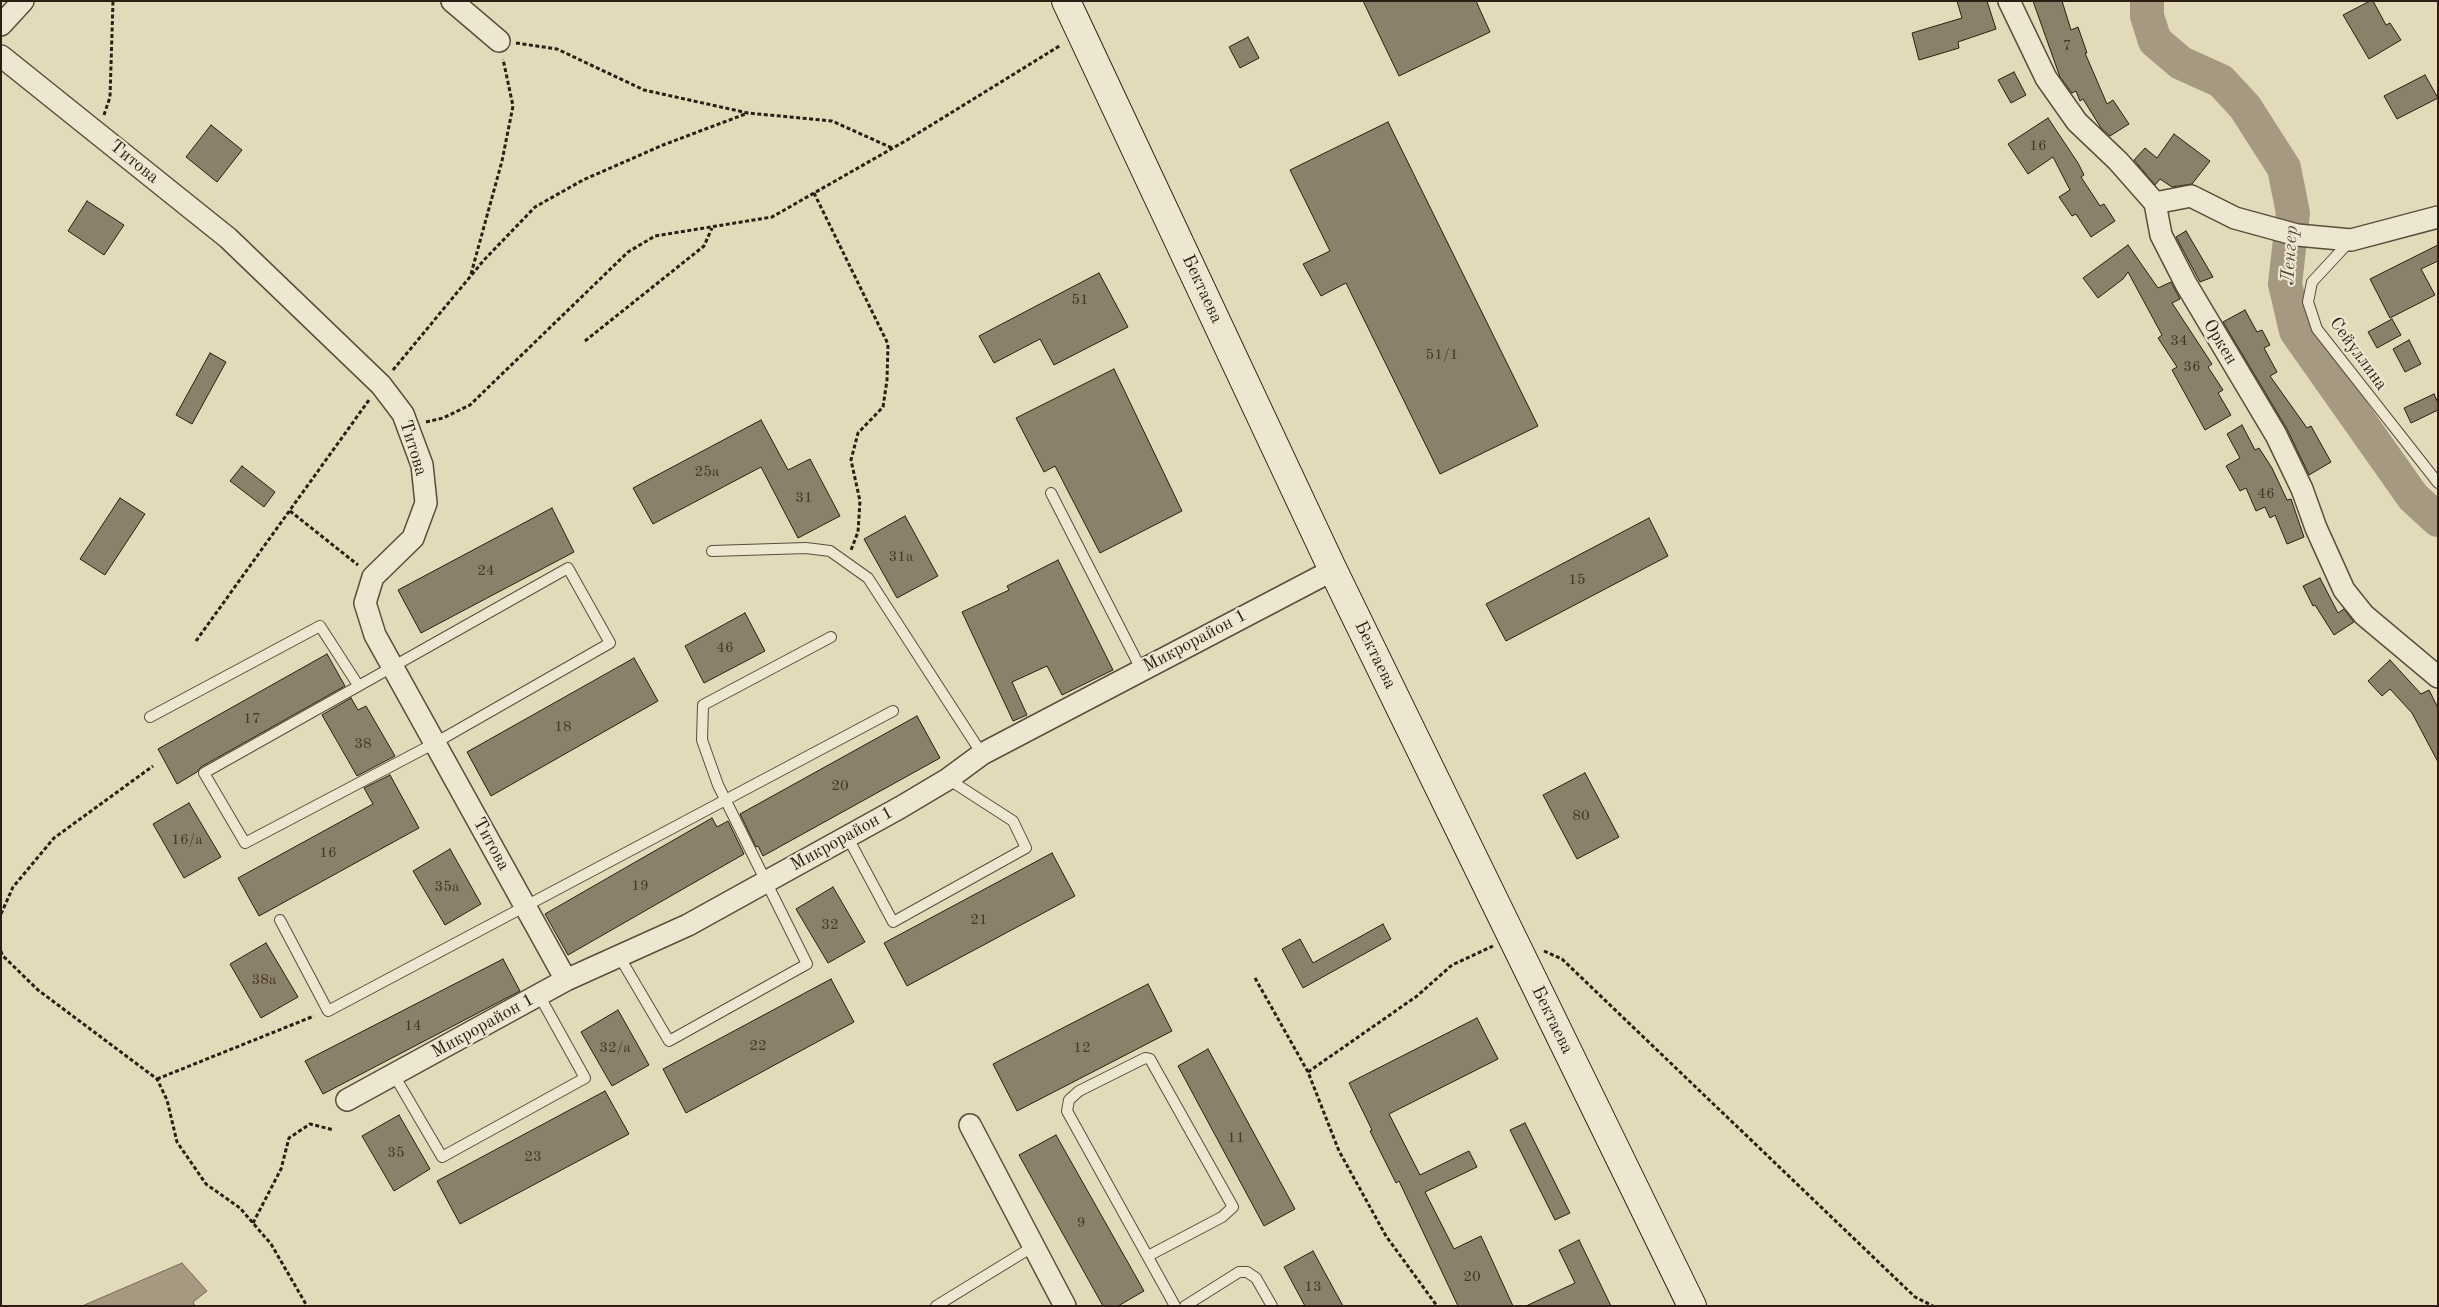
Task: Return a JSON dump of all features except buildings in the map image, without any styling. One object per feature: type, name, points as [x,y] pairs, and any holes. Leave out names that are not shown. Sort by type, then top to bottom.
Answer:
[{"type":"street","points":[[1,25],[23,1]]},
{"type":"street","points":[[452,1],[499,41]]},
{"type":"street","name":"Бектаева","points":[[1066,1],[1333,570],[1692,1306]]},
{"type":"street","points":[[2009,1],[2051,86],[2077,122],[2118,161],[2155,202],[2191,196],[2235,218],[2271,228],[2297,235],[2351,240],[2438,216]]},
{"type":"street","name":"Титова","points":[[1,56],[228,238],[381,384],[402,414],[422,465],[426,502],[413,538],[373,577],[365,603],[375,634],[392,666],[566,980]]},
{"type":"street","name":"Оркен","points":[[2155,202],[2161,235],[2186,284],[2276,435],[2302,489],[2316,528],[2344,590],[2364,615],[2438,677]]},
{"type":"street","name":"Микрорайон 1","points":[[346,1100],[566,980],[688,925],[948,779],[982,754],[1333,570]]},
{"type":"street","points":[[970,1125],[1065,1306]]},
{"type":"lane","name":"Сейуллина","points":[[2351,240],[2312,282],[2308,302],[2317,329],[2438,483]]},
{"type":"lane","points":[[1051,493],[1142,669]]},
{"type":"lane","points":[[712,551],[806,548],[830,551],[868,578],[982,754]]},
{"type":"lane","points":[[568,568],[610,643],[435,744],[245,843],[204,774],[358,685],[568,568]]},
{"type":"lane","points":[[150,717],[320,626],[358,685]]},
{"type":"lane","points":[[620,956],[668,1041],[806,964],[725,800],[702,740],[703,705],[831,637]]},
{"type":"lane","points":[[280,920],[328,1010],[526,907],[893,711]]},
{"type":"lane","points":[[847,836],[893,922],[1026,848],[1013,821],[948,779]]},
{"type":"lane","points":[[394,1075],[442,1157],[585,1078],[539,995]]},
{"type":"lane","points":[[1148,1256],[1222,1217],[1233,1207],[1150,1059],[1145,1058],[1079,1091],[1069,1100],[1068,1111],[1175,1306]]},
{"type":"lane","points":[[936,1306],[1034,1246]]},
{"type":"lane","points":[[1184,1306],[1239,1272],[1247,1272],[1256,1278],[1272,1306]]},
{"type":"path","points":[[98,134],[110,97],[113,1]]},
{"type":"path","points":[[408,426],[443,418],[470,405],[628,252],[655,236],[772,217],[892,149],[1081,33]]},
{"type":"path","points":[[470,276],[502,161],[513,106],[499,41],[557,49],[644,90],[748,113],[832,121],[892,149]]},
{"type":"path","points":[[196,641],[381,384],[470,276],[535,207],[583,180],[663,145],[748,113]]},
{"type":"path","points":[[814,193],[888,344],[887,380],[883,407],[858,434],[851,460],[860,500],[858,532],[847,563]]},
{"type":"path","points":[[586,341],[704,246],[713,227]]},
{"type":"path","points":[[290,511],[373,577]]},
{"type":"path","points":[[1,914],[13,887],[54,838],[153,766]]},
{"type":"path","points":[[1308,1072],[1417,996],[1452,965],[1512,937],[1562,959],[1915,1297],[1933,1306]]},
{"type":"path","points":[[1,951],[2,955],[38,990],[157,1079],[167,1100],[177,1142],[206,1184],[240,1208],[271,1244],[307,1306]]},
{"type":"path","points":[[1255,978],[1308,1072],[1344,1159],[1386,1236],[1437,1306]]},
{"type":"path","points":[[157,1079],[328,1010]]},
{"type":"path","points":[[253,1223],[280,1169],[289,1138],[310,1124],[334,1130]]},
{"type":"shaded area","points":[[182,1263],[207,1291],[193,1302],[195,1306],[82,1306]]},
{"type":"waterway","name":"Ленгер","points":[[2147,1],[2147,16],[2155,41],[2181,63],[2221,81],[2245,107],[2284,168],[2293,213],[2285,284],[2296,331],[2413,497],[2438,520]]}]
